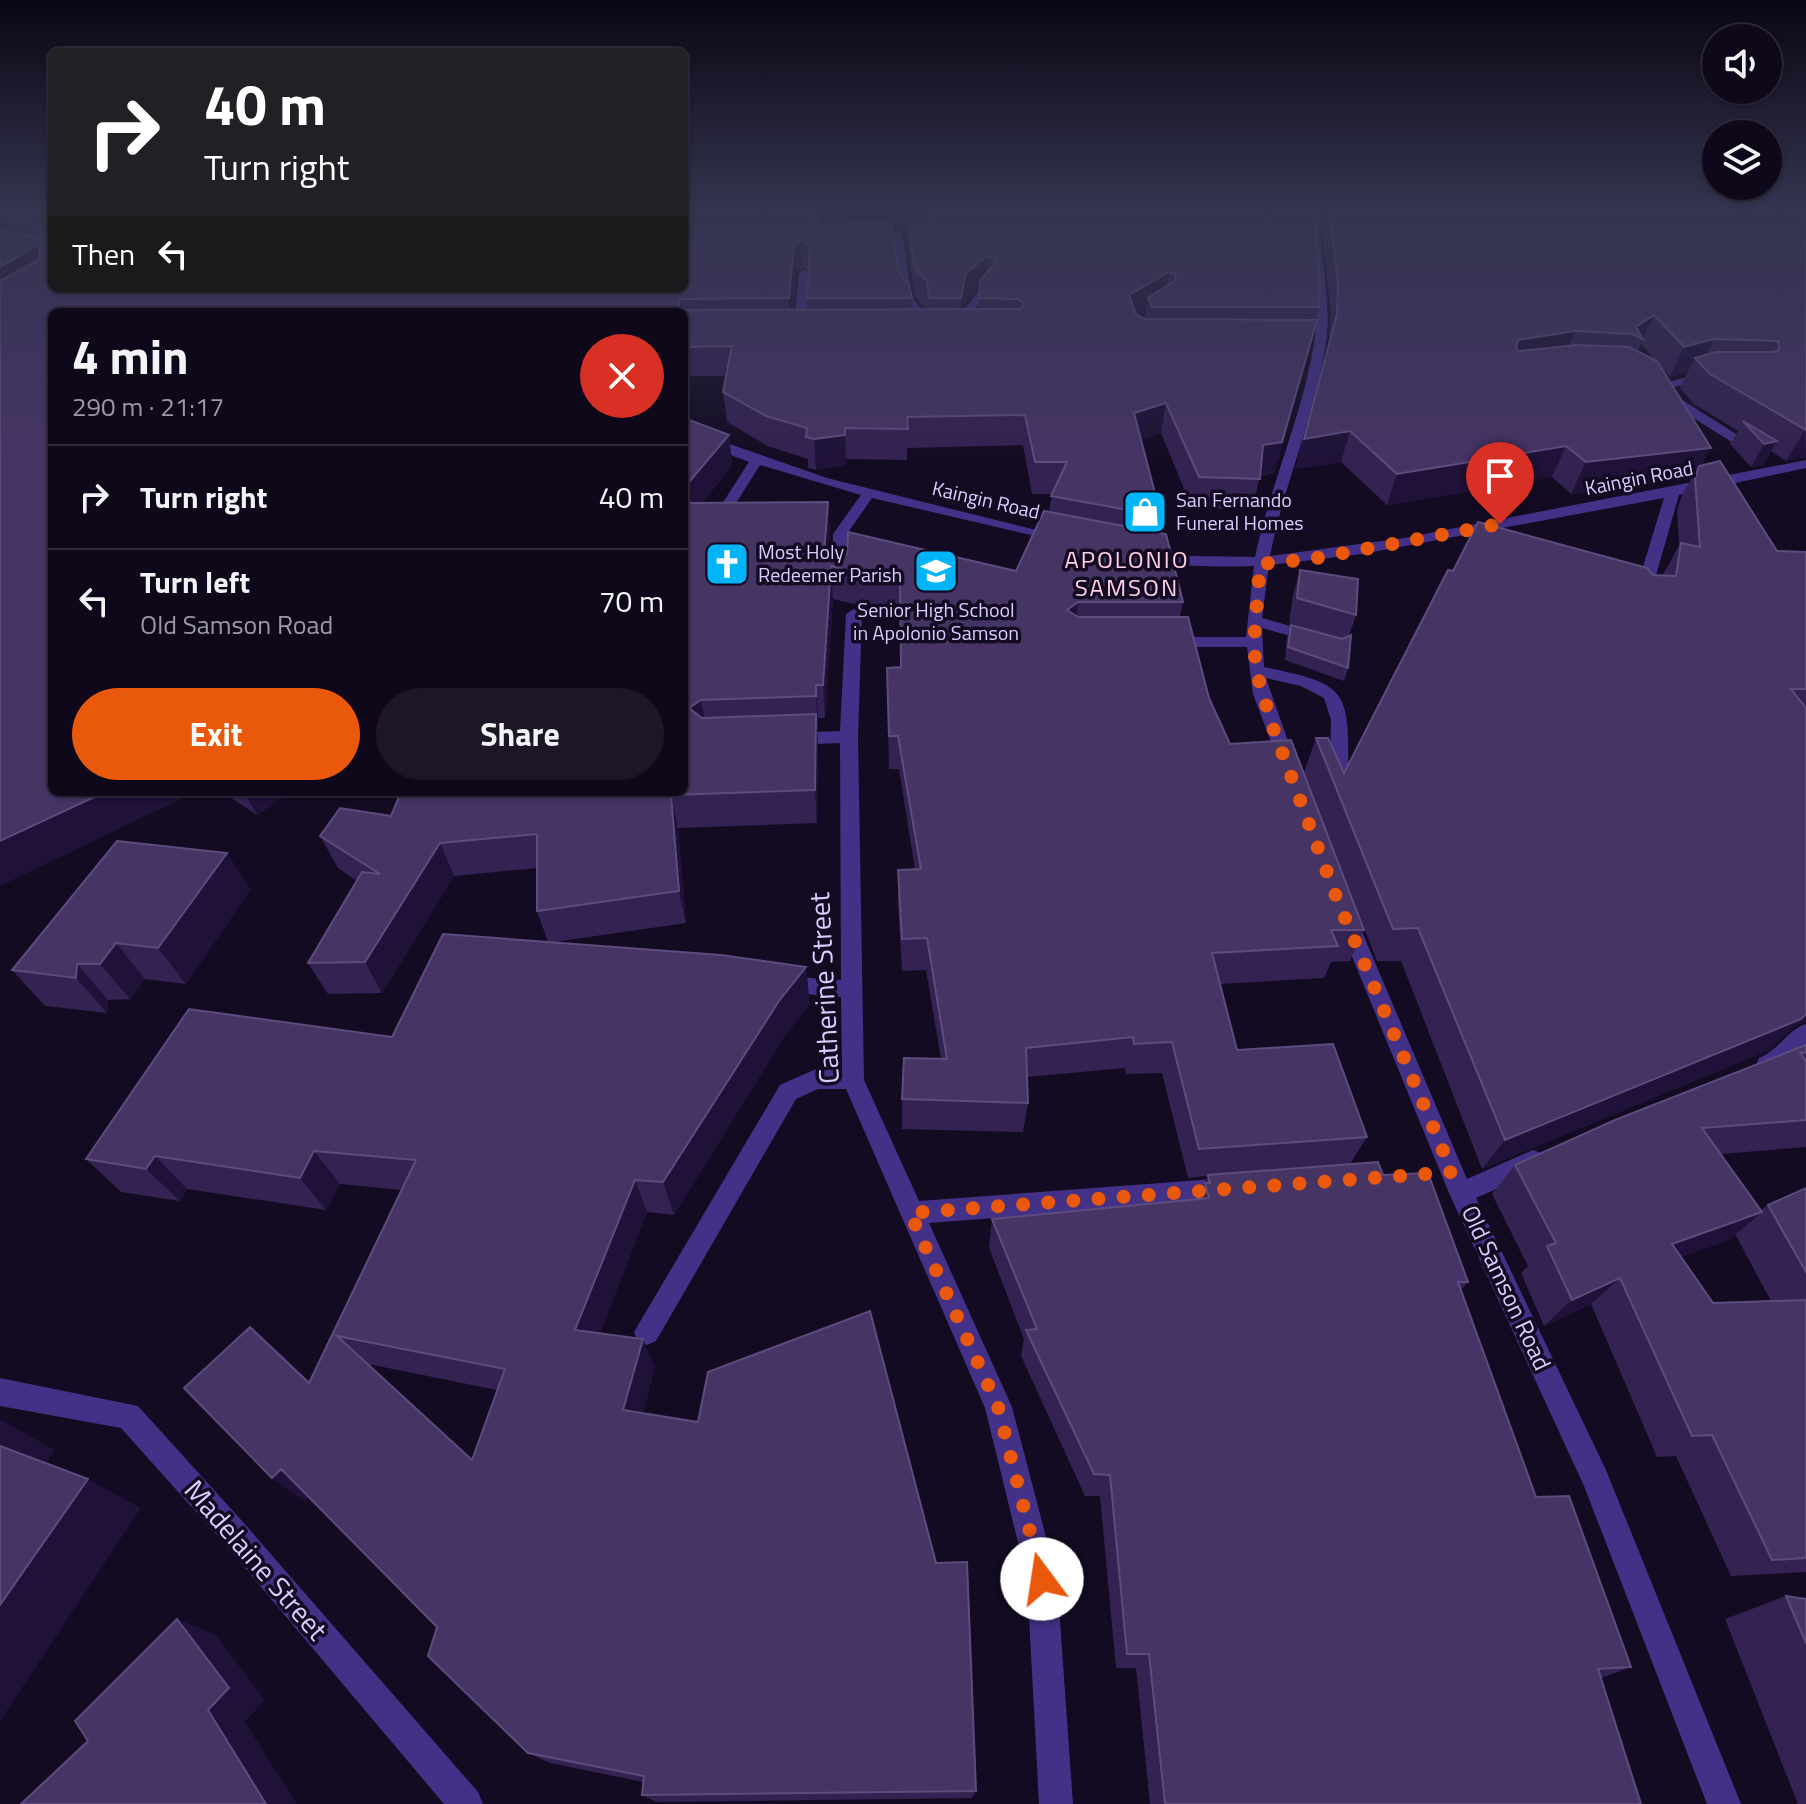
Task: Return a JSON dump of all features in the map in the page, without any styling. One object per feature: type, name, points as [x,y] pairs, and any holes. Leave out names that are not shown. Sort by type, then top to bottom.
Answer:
[{"type":"street","points":[[799,334],[802,293]]},
{"type":"street","points":[[906,293],[907,299],[918,311],[927,334],[906,334]]},
{"type":"street","points":[[981,293],[972,299],[963,333],[984,333]]},
{"type":"street","points":[[1294,783],[1256,671],[1254,632],[1260,564],[1315,343],[1322,311],[1321,293]]},
{"type":"street","points":[[784,334],[814,334]]},
{"type":"street","points":[[1727,375],[1699,375],[1649,385],[1784,469]]},
{"type":"street","name":"Kaingin Road","points":[[688,434],[757,460],[869,493],[1080,543]]},
{"type":"street","points":[[715,525],[757,460]]},
{"type":"street","name":"Kaingin Road","points":[[1125,552],[1201,562],[1260,564],[1311,559],[1673,492],[1806,464]]},
{"type":"street","points":[[1640,602],[1673,492]]},
{"type":"street","points":[[837,586],[840,534],[869,493]]},
{"type":"street","name":"Catherine Street","points":[[854,614],[849,737],[853,1080],[998,1407],[1042,1579],[1056,1804]]},
{"type":"street","points":[[1149,642],[1254,632],[1338,644]]},
{"type":"street","points":[[1256,671],[1322,687],[1336,698],[1341,715],[1339,770]]},
{"type":"street","points":[[770,740],[849,737]]},
{"type":"street","name":"Old Samson Road","points":[[1337,899],[1447,1180],[1596,1480],[1724,1804]]},
{"type":"street","points":[[759,982],[850,989]]},
{"type":"street","points":[[1751,1071],[1779,1060],[1806,1033]]},
{"type":"street","points":[[647,1332],[788,1092],[816,1079],[853,1080]]},
{"type":"street","points":[[1447,1180],[1553,1152]]},
{"type":"street","points":[[910,1213],[1247,1188]]},
{"type":"street","name":"Madelaine Street","points":[[0,1392],[128,1416],[233,1532],[466,1804]]},
{"type":"building","points":[[0,293],[789,293],[789,298],[680,299],[678,308],[48,308],[48,796],[96,796],[0,841]]},
{"type":"building","points":[[807,293],[911,293],[912,298],[807,298]]},
{"type":"building","points":[[928,293],[962,293],[961,298],[929,298]]},
{"type":"building","points":[[979,293],[1132,293],[1129,295],[1136,314],[1145,319],[1317,320],[1282,442],[1263,445],[1260,479],[1199,477],[1166,403],[1134,413],[1161,516],[1051,496],[1067,462],[1035,462],[1025,415],[907,417],[908,429],[845,428],[845,435],[814,439],[806,437],[807,428],[766,416],[723,392],[732,346],[688,347],[688,310],[1020,309],[1025,304],[1017,299],[979,298]]},
{"type":"building","points":[[1155,293],[1320,293],[1319,307],[1152,307],[1148,298]]},
{"type":"building","points":[[1338,293],[1806,293],[1806,430],[1710,374],[1695,358],[1716,352],[1773,352],[1779,350],[1778,341],[1714,339],[1684,347],[1654,315],[1636,327],[1643,339],[1632,334],[1575,331],[1518,340],[1516,348],[1519,351],[1576,345],[1629,347],[1657,361],[1711,448],[1586,462],[1566,446],[1397,474],[1350,431],[1304,439],[1337,314]]},
{"type":"building","points":[[688,420],[729,435],[688,483]]},
{"type":"building","points":[[1743,421],[1777,441],[1764,444]]},
{"type":"building","points":[[1720,461],[1777,551],[1806,552],[1806,689],[1791,689],[1806,708],[1806,1014],[1801,1019],[1505,1140],[1418,928],[1393,929],[1316,738],[1328,738],[1344,773],[1448,570],[1453,571],[1478,522],[1647,568],[1653,575],[1676,576],[1681,543],[1700,547],[1695,478],[1699,466]]},
{"type":"building","points":[[828,502],[824,554],[834,561],[847,554],[848,532],[1016,571],[1044,511],[1166,534],[1183,602],[1078,602],[1067,610],[1078,617],[1188,617],[1209,698],[1230,744],[1291,740],[1364,930],[1331,930],[1338,946],[1212,953],[1237,1050],[1333,1044],[1367,1137],[1199,1149],[1172,1042],[1134,1044],[1133,1037],[1026,1048],[1028,1103],[902,1099],[904,1058],[947,1059],[927,938],[902,939],[898,870],[921,869],[898,736],[889,736],[887,668],[901,667],[900,583],[831,566],[823,685],[816,685],[816,696],[701,700],[689,708],[702,718],[816,714],[815,790],[688,794],[688,503]]},
{"type":"building","points":[[1300,570],[1358,579],[1356,615],[1297,598]]},
{"type":"building","points":[[1291,625],[1342,639],[1351,635],[1348,668],[1288,647]]},
{"type":"building","points":[[399,796],[671,796],[679,891],[537,911],[537,834],[440,843],[365,962],[308,963],[362,872],[380,874],[320,836],[340,808],[391,816]]},
{"type":"building","points":[[117,841],[227,853],[158,948],[116,943],[100,964],[77,964],[76,978],[12,970]]},
{"type":"building","points":[[443,934],[721,955],[806,967],[779,1001],[663,1182],[635,1180],[575,1330],[643,1339],[623,1410],[698,1422],[708,1372],[870,1311],[936,1563],[967,1562],[976,1791],[642,1795],[644,1776],[528,1753],[428,1656],[437,1627],[281,1469],[272,1478],[184,1388],[250,1327],[309,1383],[416,1160],[314,1151],[300,1178],[155,1156],[146,1169],[86,1159],[189,1009],[392,1037]],"holes":[[[337,1336],[505,1369],[472,1460]]]},
{"type":"building","points":[[1806,1045],[1806,1053],[1800,1052],[1806,1061],[1806,1120],[1702,1128],[1762,1212],[1672,1244],[1713,1303],[1806,1300],[1806,1558],[1772,1560],[1712,1435],[1692,1436],[1620,1278],[1572,1300],[1547,1246],[1556,1243],[1515,1165],[1615,1120]]},
{"type":"building","points":[[1378,1162],[1383,1175],[1428,1173],[1468,1282],[1458,1282],[1536,1497],[1569,1496],[1631,1667],[1598,1669],[1641,1804],[1165,1804],[1149,1654],[1127,1654],[1110,1475],[1094,1474],[1026,1330],[1037,1329],[992,1219],[1209,1198],[1205,1183],[1210,1183],[1208,1175]]},
{"type":"building","points":[[1806,1188],[1806,1272],[1768,1205]]},
{"type":"building","points":[[0,1446],[88,1479],[0,1605]]},
{"type":"building","points":[[1786,1596],[1806,1599],[1806,1643]]},
{"type":"building","points":[[177,1619],[229,1688],[208,1710],[266,1804],[21,1804],[88,1741],[75,1721]]},
{"type":"place","name":"San Fernando Funeral Homes","points":[[1145,512]]},
{"type":"place","name":"Most Holy Redeemer Parish","points":[[727,564]]},
{"type":"place","name":"Senior High School in Apolonio Samson","points":[[936,571]]},
{"type":"district","name":"APOLONIO SAMSON","points":[[1127,574]]},
{"type":"route","points":[[1042,1579],[998,1407],[910,1213],[1452,1172],[1337,899],[1272,725],[1256,671],[1255,603],[1260,564],[1294,562],[1500,524]]}]
